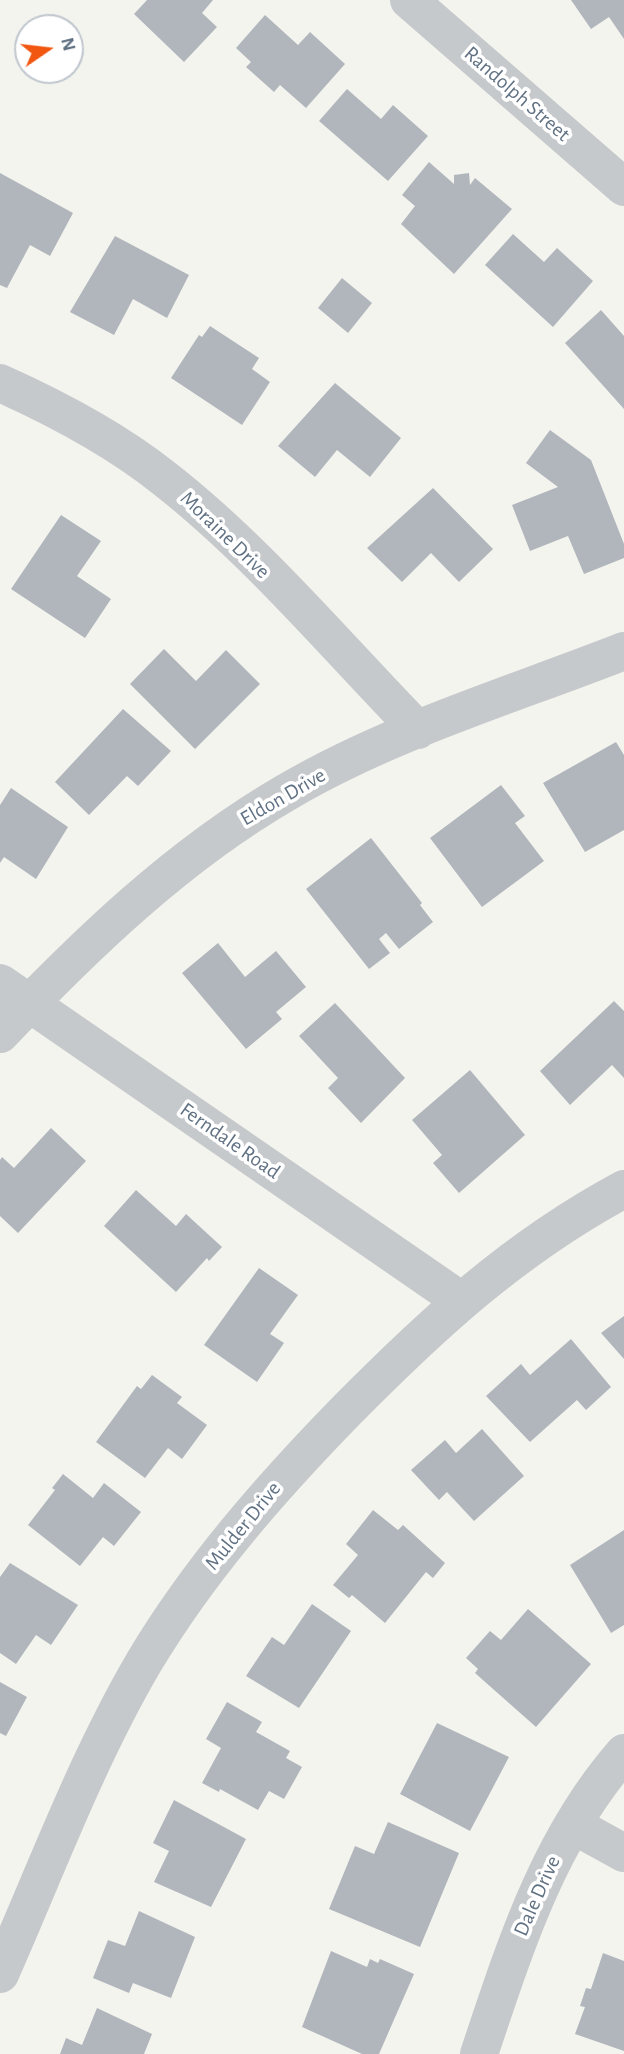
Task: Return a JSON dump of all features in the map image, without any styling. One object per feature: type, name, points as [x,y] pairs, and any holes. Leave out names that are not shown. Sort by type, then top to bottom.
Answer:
[{"type":"street","name":"Randolph Street","points":[[409,0],[624,187]]},
{"type":"street","name":"Moraine Drive","points":[[0,383],[102,435],[165,479],[223,529],[418,730]]},
{"type":"street","name":"Eldon Drive","points":[[0,1034],[138,900],[218,837],[288,791],[369,750],[624,650]]},
{"type":"street","name":"Ferndale Road","points":[[0,983],[460,1300]]},
{"type":"street","name":"Mulder Drive","points":[[0,1974],[103,1740],[139,1671],[173,1617],[265,1497],[402,1353],[460,1300],[531,1246],[624,1189]]},
{"type":"street","name":"Dale Drive","points":[[479,2054],[529,1908],[543,1876],[573,1825],[624,1753]]},
{"type":"street","points":[[573,1825],[624,1853]]},
{"type":"building","points":[[147,0],[213,0],[202,13],[217,27],[184,62],[134,14]]},
{"type":"building","points":[[571,0],[624,0],[624,39],[609,17],[591,29]]},
{"type":"building","points":[[265,15],[298,45],[310,32],[345,64],[306,108],[280,85],[274,92],[246,67],[251,62],[236,48]]},
{"type":"building","points":[[347,89],[381,119],[393,105],[428,136],[388,181],[319,121]]},
{"type":"building","points":[[429,162],[454,184],[454,175],[469,173],[470,185],[475,178],[512,209],[454,274],[401,224],[415,206],[402,195]]},
{"type":"building","points":[[0,173],[73,213],[50,256],[30,245],[7,288],[0,285]]},
{"type":"building","points":[[513,234],[544,262],[557,248],[593,281],[553,327],[485,265]]},
{"type":"building","points":[[115,236],[189,275],[167,318],[133,299],[114,335],[70,312]]},
{"type":"building","points":[[342,278],[372,303],[348,333],[318,308]]},
{"type":"building","points":[[601,310],[624,336],[624,409],[565,343]]},
{"type":"building","points":[[210,326],[259,358],[252,369],[270,382],[242,425],[171,378],[199,335],[202,337]]},
{"type":"building","points":[[335,383],[401,438],[370,477],[337,450],[315,477],[278,446]]},
{"type":"building","points":[[550,430],[591,460],[624,544],[624,558],[584,574],[568,536],[530,551],[512,505],[558,487],[526,463]]},
{"type":"building","points":[[433,488],[493,549],[459,582],[431,553],[402,582],[367,548]]},
{"type":"building","points":[[61,515],[101,541],[77,576],[111,599],[85,638],[11,589]]},
{"type":"building","points":[[164,649],[196,681],[226,650],[260,684],[195,749],[130,684]]},
{"type":"building","points":[[123,709],[171,751],[138,786],[127,776],[89,815],[55,782]]},
{"type":"building","points":[[616,742],[624,755],[624,830],[585,852],[543,783]]},
{"type":"building","points":[[501,785],[525,816],[515,823],[544,861],[482,907],[430,838]]},
{"type":"building","points":[[11,788],[68,827],[36,879],[4,857],[0,863],[0,805]]},
{"type":"building","points":[[371,838],[422,903],[420,905],[433,922],[399,949],[386,933],[379,939],[390,953],[369,969],[306,889]]},
{"type":"building","points":[[218,943],[245,977],[276,951],[306,987],[276,1012],[282,1019],[246,1049],[182,973]]},
{"type":"building","points":[[614,1001],[624,1011],[624,1078],[612,1065],[570,1105],[540,1071]]},
{"type":"building","points":[[335,1003],[405,1078],[361,1123],[328,1088],[338,1078],[299,1036]]},
{"type":"building","points":[[470,1070],[525,1135],[459,1193],[433,1163],[442,1155],[412,1120]]},
{"type":"building","points":[[51,1128],[86,1161],[18,1233],[0,1216],[0,1160],[2,1157],[14,1168]]},
{"type":"building","points":[[136,1190],[176,1226],[186,1214],[222,1247],[209,1261],[207,1258],[176,1292],[104,1226]]},
{"type":"building","points":[[259,1268],[298,1295],[270,1334],[284,1343],[257,1382],[204,1345]]},
{"type":"building","points":[[624,1316],[624,1359],[601,1333]]},
{"type":"building","points":[[571,1339],[611,1387],[586,1410],[577,1400],[530,1442],[486,1396],[521,1364],[530,1375]]},
{"type":"building","points":[[152,1375],[182,1397],[177,1403],[207,1425],[182,1459],[168,1448],[145,1478],[96,1442],[137,1386],[141,1389]]},
{"type":"building","points":[[482,1429],[524,1476],[474,1521],[447,1492],[439,1500],[411,1470],[445,1440],[456,1453]]},
{"type":"building","points":[[63,1474],[93,1498],[104,1483],[141,1512],[114,1546],[103,1537],[80,1566],[28,1525],[55,1490],[52,1488]]},
{"type":"building","points":[[373,1510],[398,1530],[403,1525],[445,1563],[433,1578],[426,1572],[385,1623],[352,1595],[349,1598],[333,1585],[358,1555],[346,1544]]},
{"type":"building","points":[[624,1530],[624,1625],[611,1633],[570,1565]]},
{"type":"building","points":[[10,1563],[78,1605],[51,1645],[36,1635],[16,1664],[0,1653],[0,1577]]},
{"type":"building","points":[[312,1604],[351,1631],[299,1708],[246,1676],[272,1637],[284,1645]]},
{"type":"building","points":[[528,1609],[591,1664],[536,1727],[475,1673],[478,1669],[466,1658],[490,1631],[501,1640]]},
{"type":"building","points":[[0,1682],[27,1697],[6,1736],[0,1733]]},
{"type":"building","points":[[227,1702],[262,1722],[256,1732],[290,1751],[286,1758],[302,1767],[284,1799],[269,1791],[258,1810],[220,1789],[219,1792],[202,1783],[221,1748],[206,1739]]},
{"type":"building","points":[[437,1723],[509,1757],[470,1831],[400,1794]]},
{"type":"building","points":[[174,1800],[246,1839],[211,1907],[154,1882],[169,1851],[153,1843]]},
{"type":"building","points":[[388,1822],[459,1853],[420,1947],[329,1909],[355,1846],[374,1854]]},
{"type":"building","points":[[139,1911],[195,1937],[171,1998],[133,1983],[129,1993],[93,1978],[108,1940],[125,1946]]},
{"type":"building","points":[[331,1951],[367,1967],[370,1959],[378,1963],[380,1959],[414,1974],[379,2054],[362,2054],[302,2027]]},
{"type":"building","points":[[603,1953],[624,1961],[624,2051],[575,2034],[585,2007],[580,2006],[586,1988],[591,1989]]},
{"type":"building","points":[[97,2008],[152,2034],[144,2054],[60,2054],[66,2038],[82,2045]]}]
